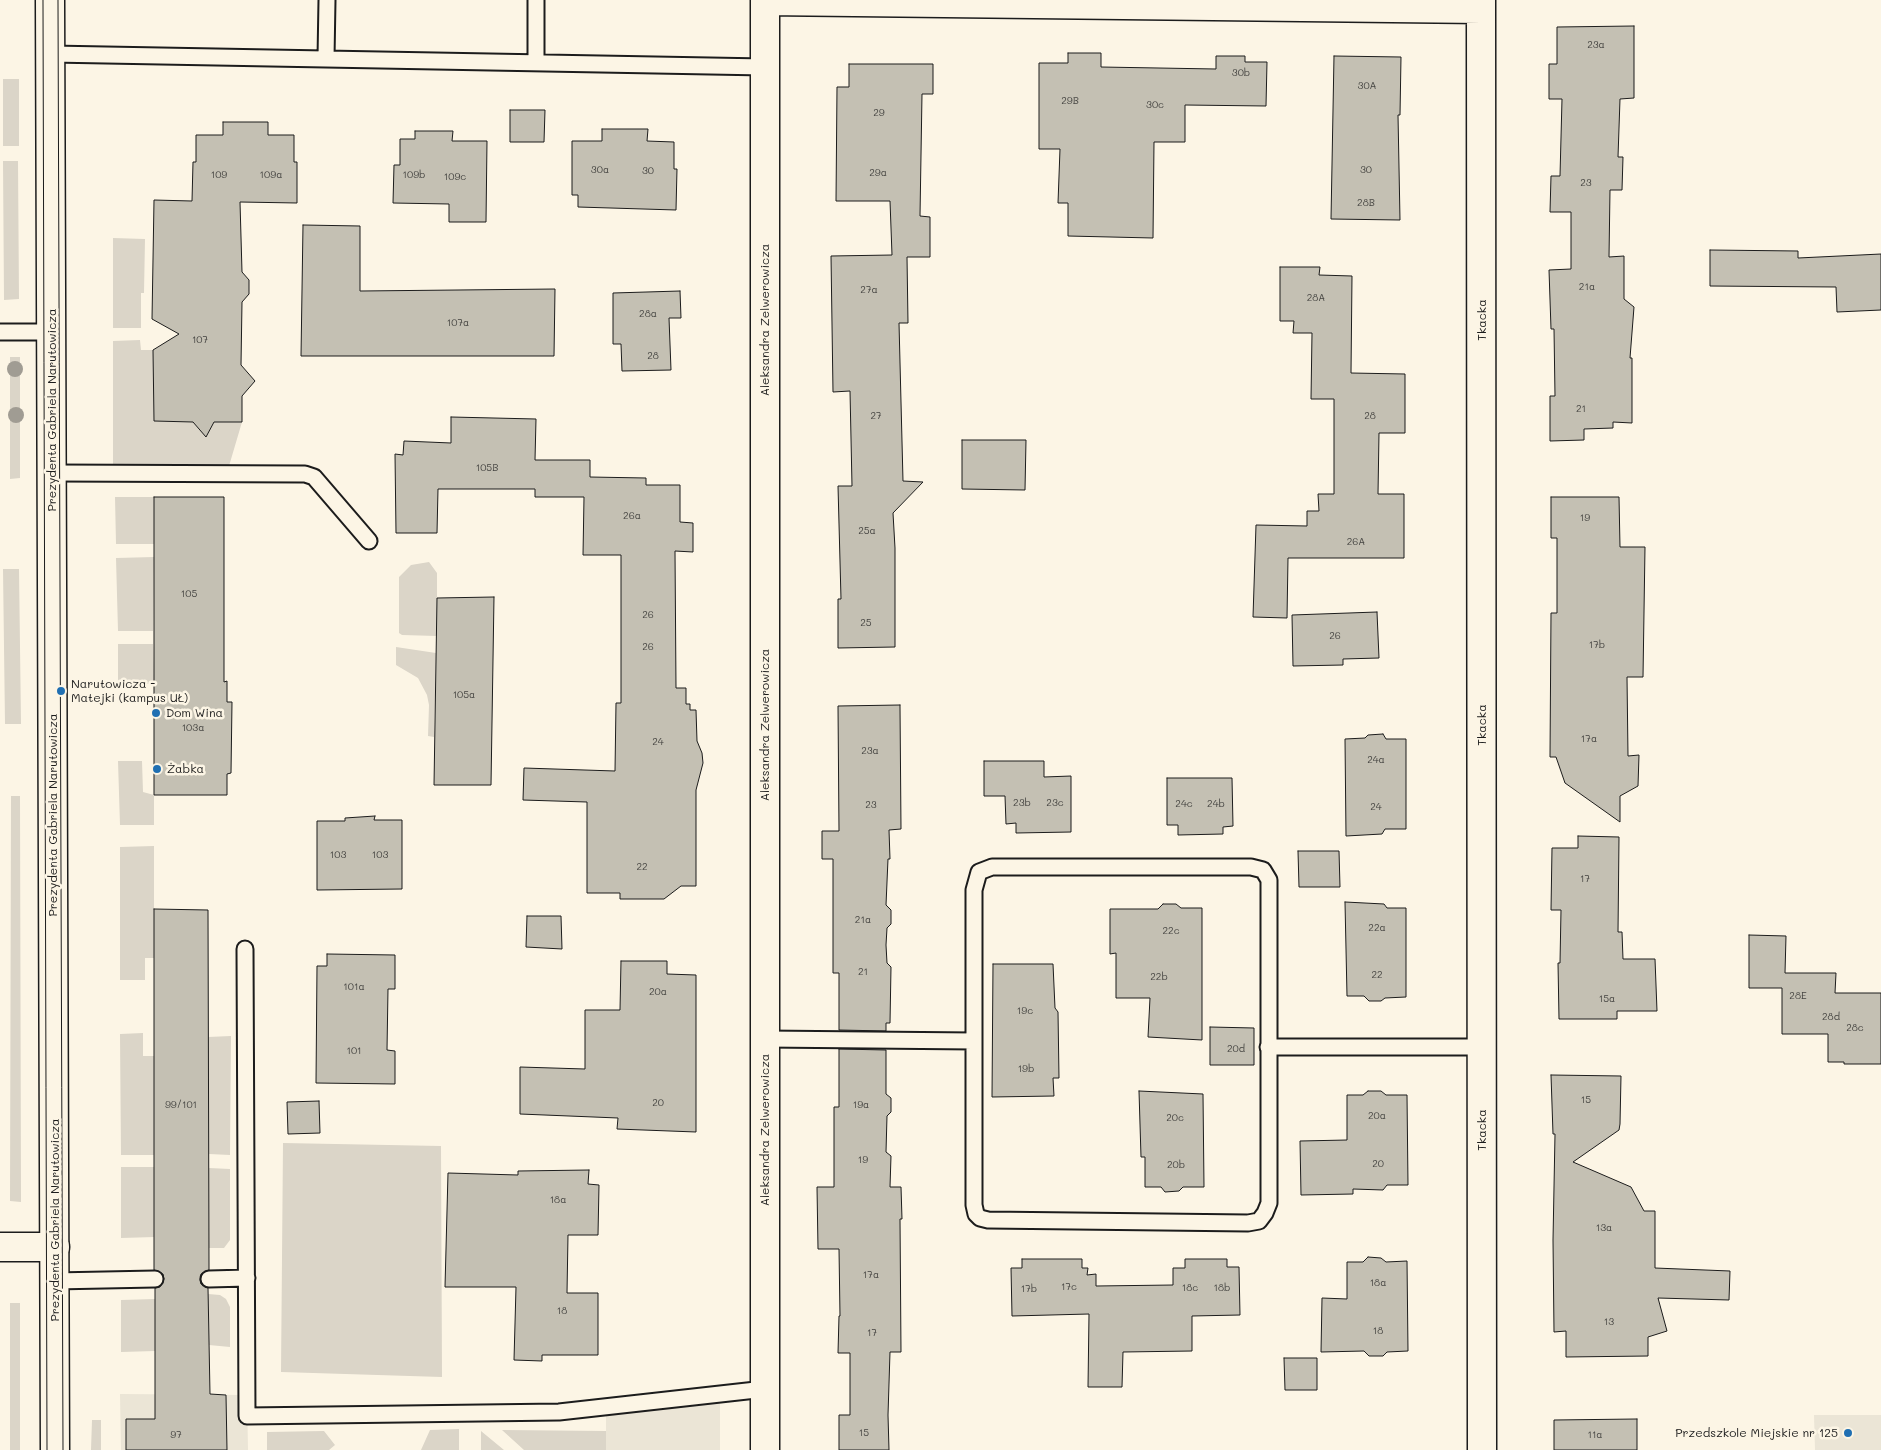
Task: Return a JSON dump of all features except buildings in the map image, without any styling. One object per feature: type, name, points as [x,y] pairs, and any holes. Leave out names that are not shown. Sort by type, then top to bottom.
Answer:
[{"type":"street","name":"Prezydenta Gabriela Narutowicza","points":[[50,0],[55,1450]]},
{"type":"street","points":[[765,0],[1481,4]]},
{"type":"street","name":"Aleksandra Zelwerowicza","points":[[765,0],[765,1450]]},
{"type":"street","name":"Tkacka","points":[[1481,4],[1482,1450]]},
{"type":"street","points":[[0,1247],[55,1247]]},
{"type":"lane","points":[[326,58],[327,0]]},
{"type":"lane","points":[[536,0],[536,62]]},
{"type":"lane","points":[[51,54],[765,67]]},
{"type":"lane","points":[[0,332],[52,332]]},
{"type":"lane","points":[[53,473],[306,474],[314,477],[369,541]]},
{"type":"lane","points":[[992,867],[1250,867],[1263,870],[1269,880],[1268,1047],[1269,1203],[1259,1221],[1248,1223],[988,1220],[980,1218],[976,1214],[974,1205],[974,890],[979,872],[992,867]]},
{"type":"lane","points":[[245,949],[247,1416],[559,1412],[765,1389]]},
{"type":"lane","points":[[765,1039],[974,1040]]},
{"type":"lane","points":[[1268,1047],[1482,1046]]},
{"type":"lane","points":[[208,1279],[247,1278]]},
{"type":"lane","points":[[54,1281],[155,1280]]},
{"type":"shaded area","points":[[3,79],[19,79],[19,146],[3,146]]},
{"type":"shaded area","points":[[3,161],[18,161],[19,299],[4,300]]},
{"type":"shaded area","points":[[113,238],[145,239],[144,293],[141,293],[141,328],[113,328]]},
{"type":"shaded area","points":[[140,340],[141,350],[153,350],[154,421],[242,422],[229,466],[113,465],[113,341]]},
{"type":"shaded area","points":[[10,357],[20,357],[20,478],[10,479]]},
{"type":"shaded area","points":[[115,497],[154,497],[154,544],[116,544]]},
{"type":"shaded area","points":[[154,557],[153,631],[118,631],[116,558]]},
{"type":"shaded area","points":[[429,562],[437,573],[437,636],[402,635],[399,633],[399,577],[411,565]]},
{"type":"shaded area","points":[[3,569],[19,569],[21,724],[5,724]]},
{"type":"shaded area","points":[[118,644],[153,644],[154,684],[118,684]]},
{"type":"shaded area","points":[[396,647],[436,653],[434,737],[428,736],[429,705],[427,695],[418,678],[396,665]]},
{"type":"shaded area","points":[[118,761],[142,761],[143,792],[154,795],[154,825],[120,825]]},
{"type":"shaded area","points":[[11,796],[20,796],[21,1202],[10,1201]]},
{"type":"shaded area","points":[[154,846],[154,958],[145,958],[145,980],[120,980],[120,847]]},
{"type":"shaded area","points":[[143,1033],[143,1056],[154,1056],[154,1155],[121,1155],[120,1034]]},
{"type":"shaded area","points":[[231,1036],[230,1155],[209,1154],[208,1037]]},
{"type":"shaded area","points":[[283,1143],[441,1146],[442,1377],[281,1372]]},
{"type":"shaded area","points":[[121,1167],[154,1167],[155,1237],[121,1238]]},
{"type":"shaded area","points":[[209,1168],[230,1169],[230,1240],[224,1248],[209,1248]]},
{"type":"shaded area","points":[[208,1294],[220,1295],[226,1299],[230,1307],[230,1347],[209,1345]]},
{"type":"shaded area","points":[[155,1299],[155,1351],[121,1352],[121,1300]]},
{"type":"shaded area","points":[[10,1303],[20,1303],[20,1450],[10,1450]]},
{"type":"shaded area","points":[[120,1394],[247,1395],[248,1450],[121,1450]]},
{"type":"shaded area","points":[[720,1400],[720,1450],[606,1450],[606,1415]]},
{"type":"shaded area","name":"Przedszkole Miejskie nr 125","points":[[1814,1415],[1881,1415],[1881,1450],[1815,1450]]},
{"type":"shaded area","points":[[92,1420],[101,1420],[101,1450],[91,1450]]},
{"type":"shaded area","points":[[459,1429],[459,1450],[421,1450],[430,1430]]},
{"type":"shaded area","points":[[502,1430],[606,1431],[606,1450],[524,1450]]},
{"type":"shaded area","points":[[324,1431],[335,1445],[329,1450],[267,1450],[267,1432]]},
{"type":"shaded area","points":[[481,1431],[504,1450],[481,1450]]},
{"type":"tram line","points":[[43,0],[47,1450]]},
{"type":"tram line","points":[[58,0],[63,1450]]},
{"type":"place","name":"Narutowicza - Matejki (kampus UŁ)","points":[[61,691]]},
{"type":"place","name":"Dom Wina","points":[[156,713]]},
{"type":"place","name":"Żabka","points":[[157,769]]},
{"type":"place","name":"Przedszkole Miejskie nr 125","points":[[1848,1433]]}]
